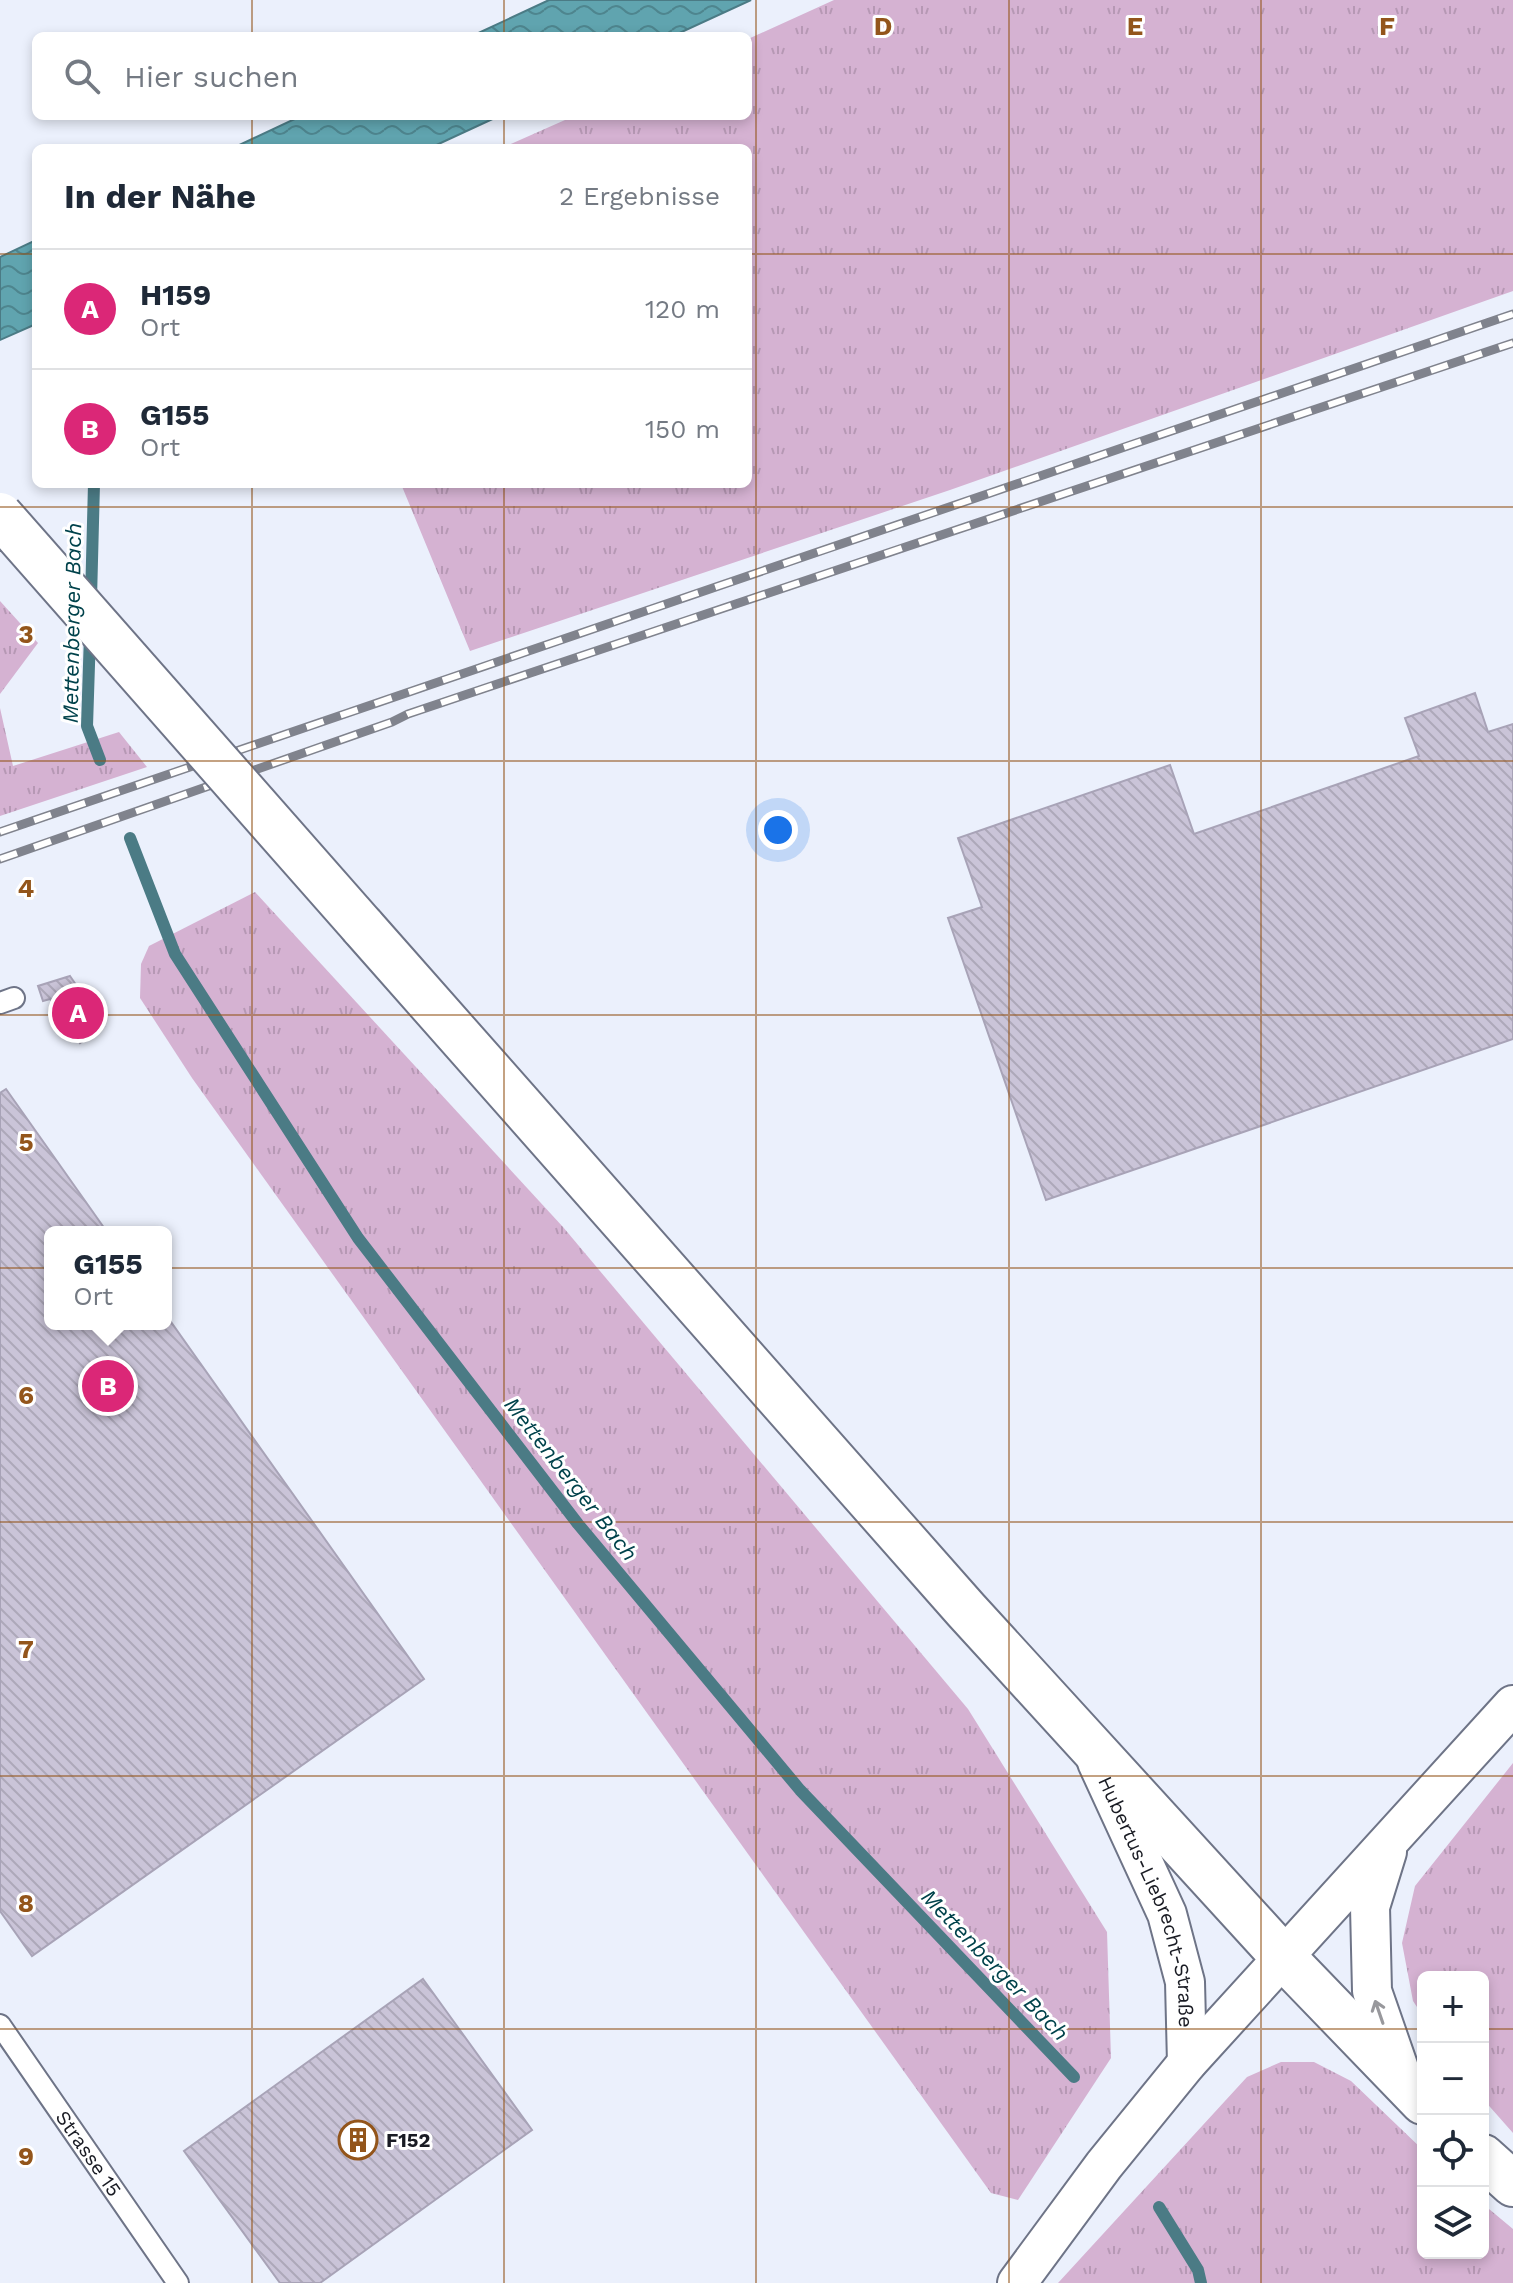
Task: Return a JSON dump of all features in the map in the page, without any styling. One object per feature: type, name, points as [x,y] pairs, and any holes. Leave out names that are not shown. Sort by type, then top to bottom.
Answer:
[{"type":"main road","points":[[0,515],[966,1610],[1284,1958],[1414,2094]]},
{"type":"main road","points":[[1489,2162],[1513,2184]]},
{"type":"street","name":"Hubertus-Liebrecht-Straße","points":[[1017,2283],[1104,2165],[1187,2063],[1513,1705]]},
{"type":"street","name":"Hubertus-Liebrecht-Straße","points":[[1090,1745],[1167,1914],[1185,1982],[1187,2063]]},
{"type":"street","name":"Hubertus-Liebrecht-Straße","points":[[1390,1840],[1370,1907],[1372,1991],[1414,2094]]},
{"type":"lane","name":"Strasse 15","points":[[0,2025],[178,2283]]},
{"type":"green space","points":[[834,0],[1513,0],[1513,291],[950,490],[470,651],[403,488],[752,488],[752,144],[511,144],[565,120],[752,120],[752,37]]},
{"type":"green space","points":[[0,601],[38,643],[0,694]]},
{"type":"green space","points":[[0,708],[13,766],[119,732],[147,767],[0,816]]},
{"type":"green space","points":[[255,892],[563,1227],[968,1709],[1107,1932],[1111,2058],[1018,2200],[991,2193],[192,1078],[140,998],[141,964],[149,946]]},
{"type":"green space","points":[[1513,1763],[1513,2133],[1489,2106],[1489,1971],[1417,1971],[1417,2007],[1413,2001],[1402,1943],[1415,1886]]},
{"type":"green space","points":[[1281,2062],[1314,2062],[1351,2081],[1417,2144],[1417,2259],[1489,2259],[1489,2209],[1513,2229],[1513,2283],[1058,2283],[1247,2077]]},
{"type":"water","points":[[549,0],[751,0],[682,32],[481,32]]},
{"type":"water","points":[[292,120],[490,120],[439,144],[242,144]]},
{"type":"water","points":[[32,242],[32,326],[0,340],[0,257]]},
{"type":"building","points":[[1475,693],[1488,732],[1513,724],[1513,1039],[1046,1200],[948,918],[982,907],[958,838],[1170,765],[1194,834],[1419,756],[1405,718]]},
{"type":"building","points":[[70,976],[104,1026],[80,1043],[50,999],[43,1001],[38,986]]},
{"type":"building","points":[[6,1089],[103,1226],[44,1226],[44,1330],[172,1330],[172,1323],[424,1679],[32,1956],[0,1911],[0,1093]]},
{"type":"building","name":"F152","points":[[423,1979],[532,2130],[320,2283],[280,2283],[184,2151]]},
{"type":"waterway","name":"Mettenberger Bach","points":[[91,599],[94,488]]},
{"type":"waterway","name":"Mettenberger Bach","points":[[90,634],[87,726],[100,760]]},
{"type":"waterway","name":"Mettenberger Bach","points":[[130,838],[175,954],[358,1238],[578,1524],[800,1790],[1074,2077]]},
{"type":"waterway","name":"Mettenberger Bach","points":[[1159,2207],[1198,2270],[1201,2283]]},
{"type":"railway","points":[[0,832],[1513,314]]},
{"type":"railway","points":[[0,859],[408,714],[1513,343]]},
{"type":"place","name":"H159","points":[[78,1013]]},
{"type":"place","name":"G155","points":[[108,1386]]},
{"type":"place","name":"F152","points":[[358,2140]]}]
